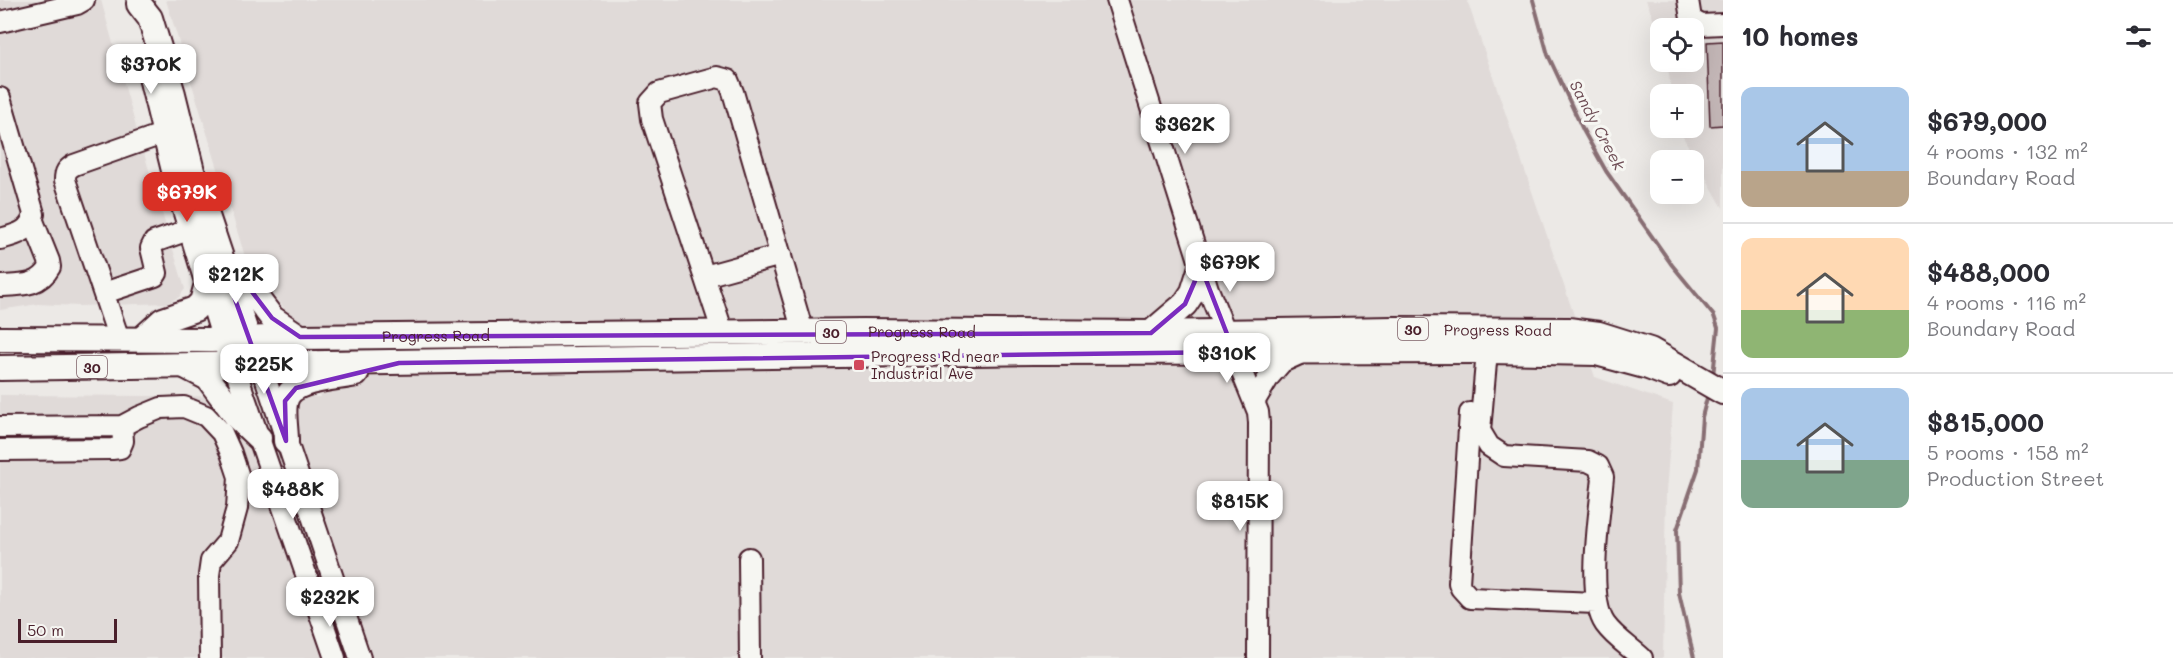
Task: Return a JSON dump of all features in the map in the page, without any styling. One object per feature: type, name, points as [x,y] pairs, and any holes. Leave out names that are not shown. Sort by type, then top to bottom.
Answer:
[{"type":"main road","points":[[138,2],[138,22],[178,188],[207,284],[236,339],[245,364]]},
{"type":"main road","points":[[138,2],[150,18],[173,94],[192,171],[222,263],[236,339]]},
{"type":"main road","points":[[222,263],[240,276],[272,318],[300,337]]},
{"type":"main road","points":[[1151,333],[1185,304],[1193,292],[1201,267]]},
{"type":"main road","points":[[131,339],[163,320],[195,309],[202,302],[207,284]]},
{"type":"main road","name":"Progress Road","points":[[0,368],[928,353],[1568,330],[1599,334],[1650,350],[1723,406]]},
{"type":"main road","name":"Progress Road","points":[[0,339],[236,339],[803,332],[1151,333],[1307,351],[1596,354],[1690,379],[1723,392]]},
{"type":"main road","points":[[286,441],[285,401],[296,388],[312,381],[345,377],[399,363]]},
{"type":"main road","points":[[185,366],[208,378],[237,417],[259,438]]},
{"type":"street","points":[[0,22],[77,4],[84,0]]},
{"type":"street","points":[[1117,0],[1208,289],[1254,402],[1259,423],[1258,658]]},
{"type":"street","points":[[1689,0],[1691,19],[1701,25],[1723,24]]},
{"type":"street","points":[[723,333],[652,119],[650,103],[659,93],[717,76],[728,80],[733,92],[803,332]]},
{"type":"street","points":[[0,98],[33,208],[33,221],[50,267],[40,279],[29,284],[0,286]]},
{"type":"street","points":[[131,339],[104,293],[65,180],[65,173],[74,165],[165,133]]},
{"type":"street","points":[[0,239],[20,233],[33,221]]},
{"type":"street","points":[[104,293],[155,276],[157,273],[151,248],[154,242],[191,229]]},
{"type":"street","points":[[705,276],[782,255]]},
{"type":"street","points":[[1254,402],[1269,377],[1282,362],[1307,351]]},
{"type":"street","points":[[1480,351],[1480,431],[1489,446],[1504,456],[1588,461],[1598,466],[1603,477],[1595,581],[1596,603],[1605,624],[1626,646],[1642,658]]},
{"type":"street","points":[[1480,351],[1461,588],[1470,598],[1596,603]]},
{"type":"street","points":[[245,364],[259,438],[335,658]]},
{"type":"street","points":[[245,364],[266,380],[360,658]]},
{"type":"street","points":[[0,427],[122,426],[161,408],[184,407],[206,416],[222,433],[239,477],[237,508],[228,541],[211,561],[210,658]]},
{"type":"street","points":[[0,450],[120,448],[123,441],[122,426]]},
{"type":"street","points":[[749,558],[750,658]]},
{"type":"highlighted area","points":[[222,263],[240,276],[272,318],[300,337],[1151,333],[1185,304],[1201,267],[1234,352],[399,363],[296,388],[285,401],[286,441]]},
{"type":"shaded area","points":[[0,0],[101,0],[136,127],[185,289],[179,297],[167,303],[79,306],[38,304],[0,310]]},
{"type":"shaded area","points":[[166,0],[1467,0],[1595,377],[1673,404],[1666,492],[1663,658],[0,658],[0,395],[320,397],[287,312],[247,263]]},
{"type":"shaded area","points":[[1646,0],[1723,0],[1723,208],[1704,174],[1704,150],[1690,150],[1684,138],[1704,138],[1704,84],[1670,84],[1669,72],[1704,72],[1704,18],[1653,18]]},
{"type":"building","points":[[1723,41],[1723,125],[1710,126],[1707,42]]},
{"type":"waterway","name":"Sandy Creek","points":[[1533,0],[1548,55],[1583,130],[1606,171],[1672,265],[1714,316],[1718,328],[1713,376]]},
{"type":"waterway","name":"Sandy Creek","points":[[1694,658],[1679,593],[1677,530],[1698,469],[1702,417],[1708,394]]},
{"type":"place","name":"Progress Rd near Industrial Ave","points":[[859,365]]}]
